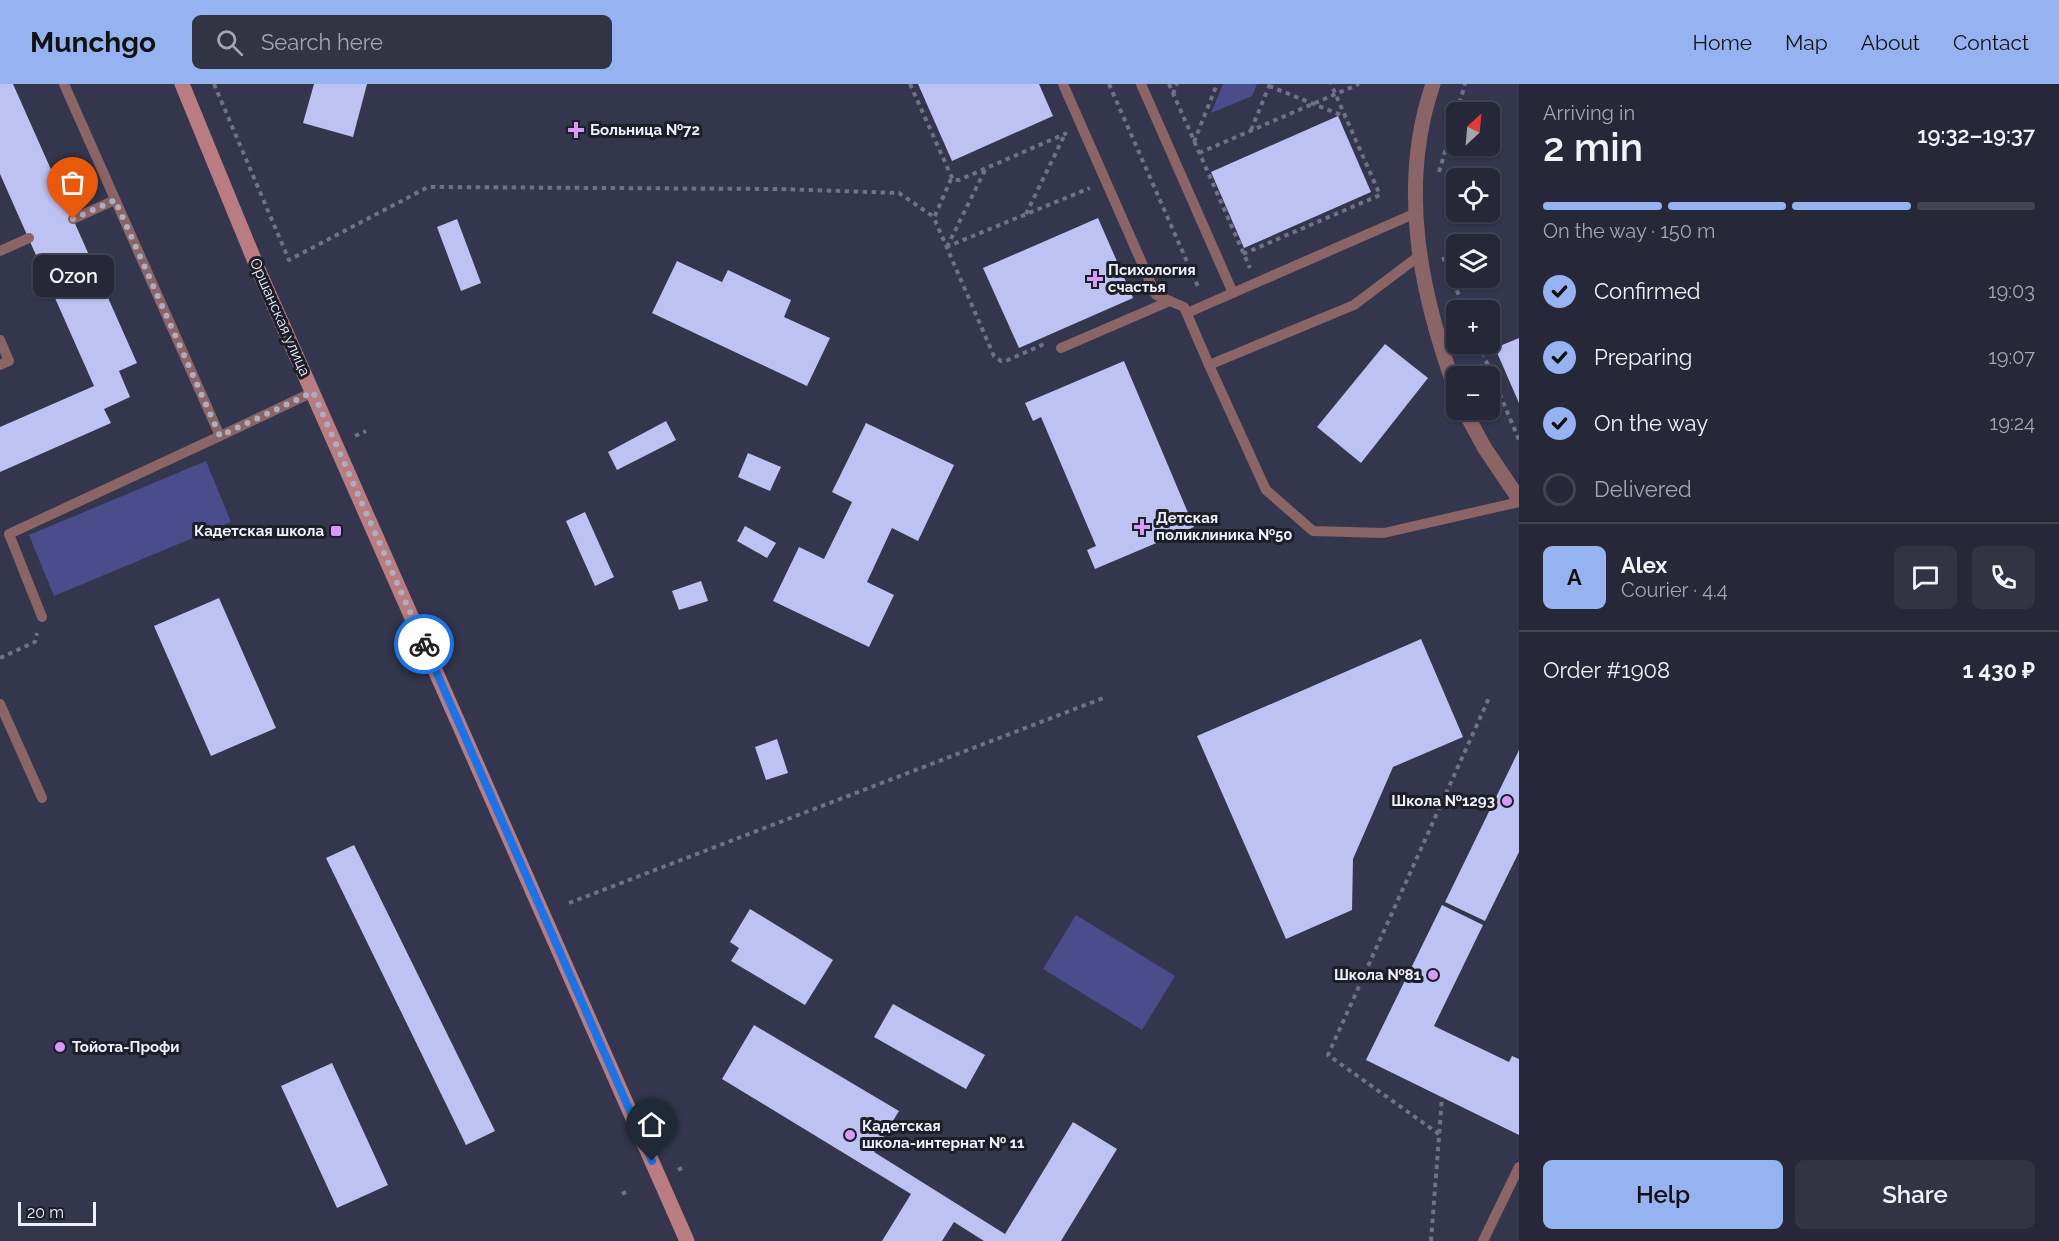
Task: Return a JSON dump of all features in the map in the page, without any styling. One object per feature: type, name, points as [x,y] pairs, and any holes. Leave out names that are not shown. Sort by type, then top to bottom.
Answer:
[{"type":"street","name":"Оршанская улица","points":[[182,84],[313,392],[687,1241]]},
{"type":"street","points":[[1433,84],[1426,105],[1416,167],[1416,213],[1419,256],[1427,298],[1448,366]]},
{"type":"street","points":[[1469,420],[1484,447],[1519,500]]},
{"type":"lane","points":[[64,84],[220,436]]},
{"type":"lane","points":[[1063,84],[1156,295],[1181,305],[1187,313],[1266,490],[1313,531],[1384,533],[1519,500]]},
{"type":"lane","points":[[1141,84],[1233,293]]},
{"type":"lane","points":[[73,219],[115,200]]},
{"type":"lane","points":[[1187,313],[1416,213]]},
{"type":"lane","points":[[0,251],[29,238]]},
{"type":"lane","points":[[1209,365],[1354,305],[1419,256]]},
{"type":"lane","points":[[1061,348],[1170,300]]},
{"type":"lane","points":[[0,340],[9,361],[0,365]]},
{"type":"lane","points":[[42,617],[9,534],[313,392]]},
{"type":"lane","points":[[0,704],[42,798]]},
{"type":"lane","points":[[1483,1241],[1519,1167]]},
{"type":"path","points":[[214,84],[289,260],[429,187],[781,189],[899,193],[934,217],[996,358],[1008,360],[1052,340],[1059,342],[1061,348]]},
{"type":"path","points":[[910,84],[951,179],[934,217]]},
{"type":"path","points":[[1109,84],[1206,305]]},
{"type":"path","points":[[1169,84],[1256,282]]},
{"type":"path","points":[[1173,94],[1177,84]]},
{"type":"path","points":[[1194,142],[1217,84]]},
{"type":"path","points":[[1243,254],[1380,195],[1331,84]]},
{"type":"path","points":[[1199,153],[1359,84]]},
{"type":"path","points":[[1437,180],[1465,84]]},
{"type":"path","points":[[1251,131],[1269,85],[1346,117]]},
{"type":"path","points":[[951,179],[956,181],[1082,127]]},
{"type":"path","points":[[1026,214],[1066,134]]},
{"type":"path","points":[[946,247],[985,169]]},
{"type":"path","points":[[946,247],[1106,181]]},
{"type":"path","points":[[1440,250],[1462,300]]},
{"type":"path","points":[[1483,354],[1519,440]]},
{"type":"path","points":[[355,436],[366,431]]},
{"type":"path","points":[[0,657],[35,642],[42,617]]},
{"type":"path","points":[[568,903],[1106,698]]},
{"type":"path","points":[[1439,1134],[1329,1055],[1489,698]]},
{"type":"path","points":[[1431,1241],[1442,1097]]},
{"type":"path","points":[[678,1170],[684,1167]]},
{"type":"path","points":[[622,1194],[628,1191]]},
{"type":"shaded area","points":[[1223,84],[1257,84],[1252,96],[1211,113]]},
{"type":"shaded area","points":[[206,461],[231,522],[54,596],[29,535]]},
{"type":"shaded area","points":[[1076,915],[1175,976],[1142,1030],[1043,969]]},
{"type":"building","points":[[0,84],[13,84],[137,363],[119,371],[130,397],[104,409],[111,423],[0,472],[0,427],[94,386],[0,174]]},
{"type":"building","points":[[314,84],[367,84],[353,137],[303,123]]},
{"type":"building","points":[[918,84],[1039,84],[1053,116],[952,161]]},
{"type":"building","points":[[1338,116],[1371,192],[1244,248],[1211,172]]},
{"type":"building","points":[[1098,218],[1133,298],[1019,348],[983,268]]},
{"type":"building","points":[[457,219],[481,283],[461,291],[437,227]]},
{"type":"building","points":[[677,261],[722,282],[728,270],[791,300],[784,317],[830,338],[807,386],[652,313]]},
{"type":"building","points":[[1519,338],[1519,403],[1498,354],[1500,354],[1500,346]]},
{"type":"building","points":[[1385,344],[1428,378],[1361,463],[1317,427]]},
{"type":"building","points":[[1124,361],[1194,527],[1095,569],[1087,550],[1096,546],[1041,417],[1033,421],[1025,403]]},
{"type":"building","points":[[666,421],[676,440],[617,470],[608,452]]},
{"type":"building","points":[[866,423],[954,465],[918,541],[892,528],[867,582],[894,595],[869,647],[773,601],[799,547],[824,559],[852,502],[832,492]]},
{"type":"building","points":[[748,453],[781,467],[770,491],[738,477]]},
{"type":"building","points":[[585,512],[614,577],[595,586],[566,521]]},
{"type":"building","points":[[745,526],[776,543],[767,558],[737,541]]},
{"type":"building","points":[[701,581],[708,601],[679,610],[672,591]]},
{"type":"building","points":[[219,598],[276,728],[211,756],[154,626]]},
{"type":"building","points":[[1421,639],[1463,737],[1393,767],[1353,859],[1352,910],[1286,939],[1197,736]]},
{"type":"building","points":[[777,739],[788,773],[766,780],[755,747]]},
{"type":"building","name":"Школа №1293","points":[[1519,750],[1519,852],[1485,921],[1445,902]]},
{"type":"building","points":[[354,845],[495,1131],[466,1145],[326,858]]},
{"type":"building","name":"Школа №81","points":[[1442,905],[1483,925],[1434,1026],[1509,1062],[1512,1056],[1519,1059],[1519,1135],[1366,1060]]},
{"type":"building","points":[[750,909],[833,960],[805,1005],[731,961],[739,948],[730,942]]},
{"type":"building","points":[[893,1004],[985,1055],[966,1089],[874,1037]]},
{"type":"building","name":"Кадетская школа-интернат № 11","points":[[754,1025],[899,1111],[874,1152],[1005,1234],[1073,1122],[1117,1149],[1061,1241],[984,1241],[954,1222],[942,1241],[882,1241],[911,1194],[722,1079]]},
{"type":"building","points":[[332,1063],[388,1185],[337,1208],[281,1086]]},
{"type":"way so far","points":[[73,219],[115,200],[220,436],[313,392],[424,644]]},
{"type":"place","name":"Больница №72","points":[[576,130]]},
{"type":"place","name":"Ozon","points":[[73,219]]},
{"type":"place","name":"Психология счастья","points":[[1095,279]]},
{"type":"place","name":"Детская поликлиника №50","points":[[1142,527]]},
{"type":"place","name":"Кадетская школа","points":[[336,531]]},
{"type":"place","name":"Школа №1293","points":[[1507,801]]},
{"type":"place","name":"Школа №81","points":[[1433,975]]},
{"type":"place","name":"Тойота-Профи","points":[[60,1047]]},
{"type":"place","name":"Кадетская школа-интернат № 11","points":[[850,1135]]},
{"type":"route","points":[[424,644],[652,1161]]}]
